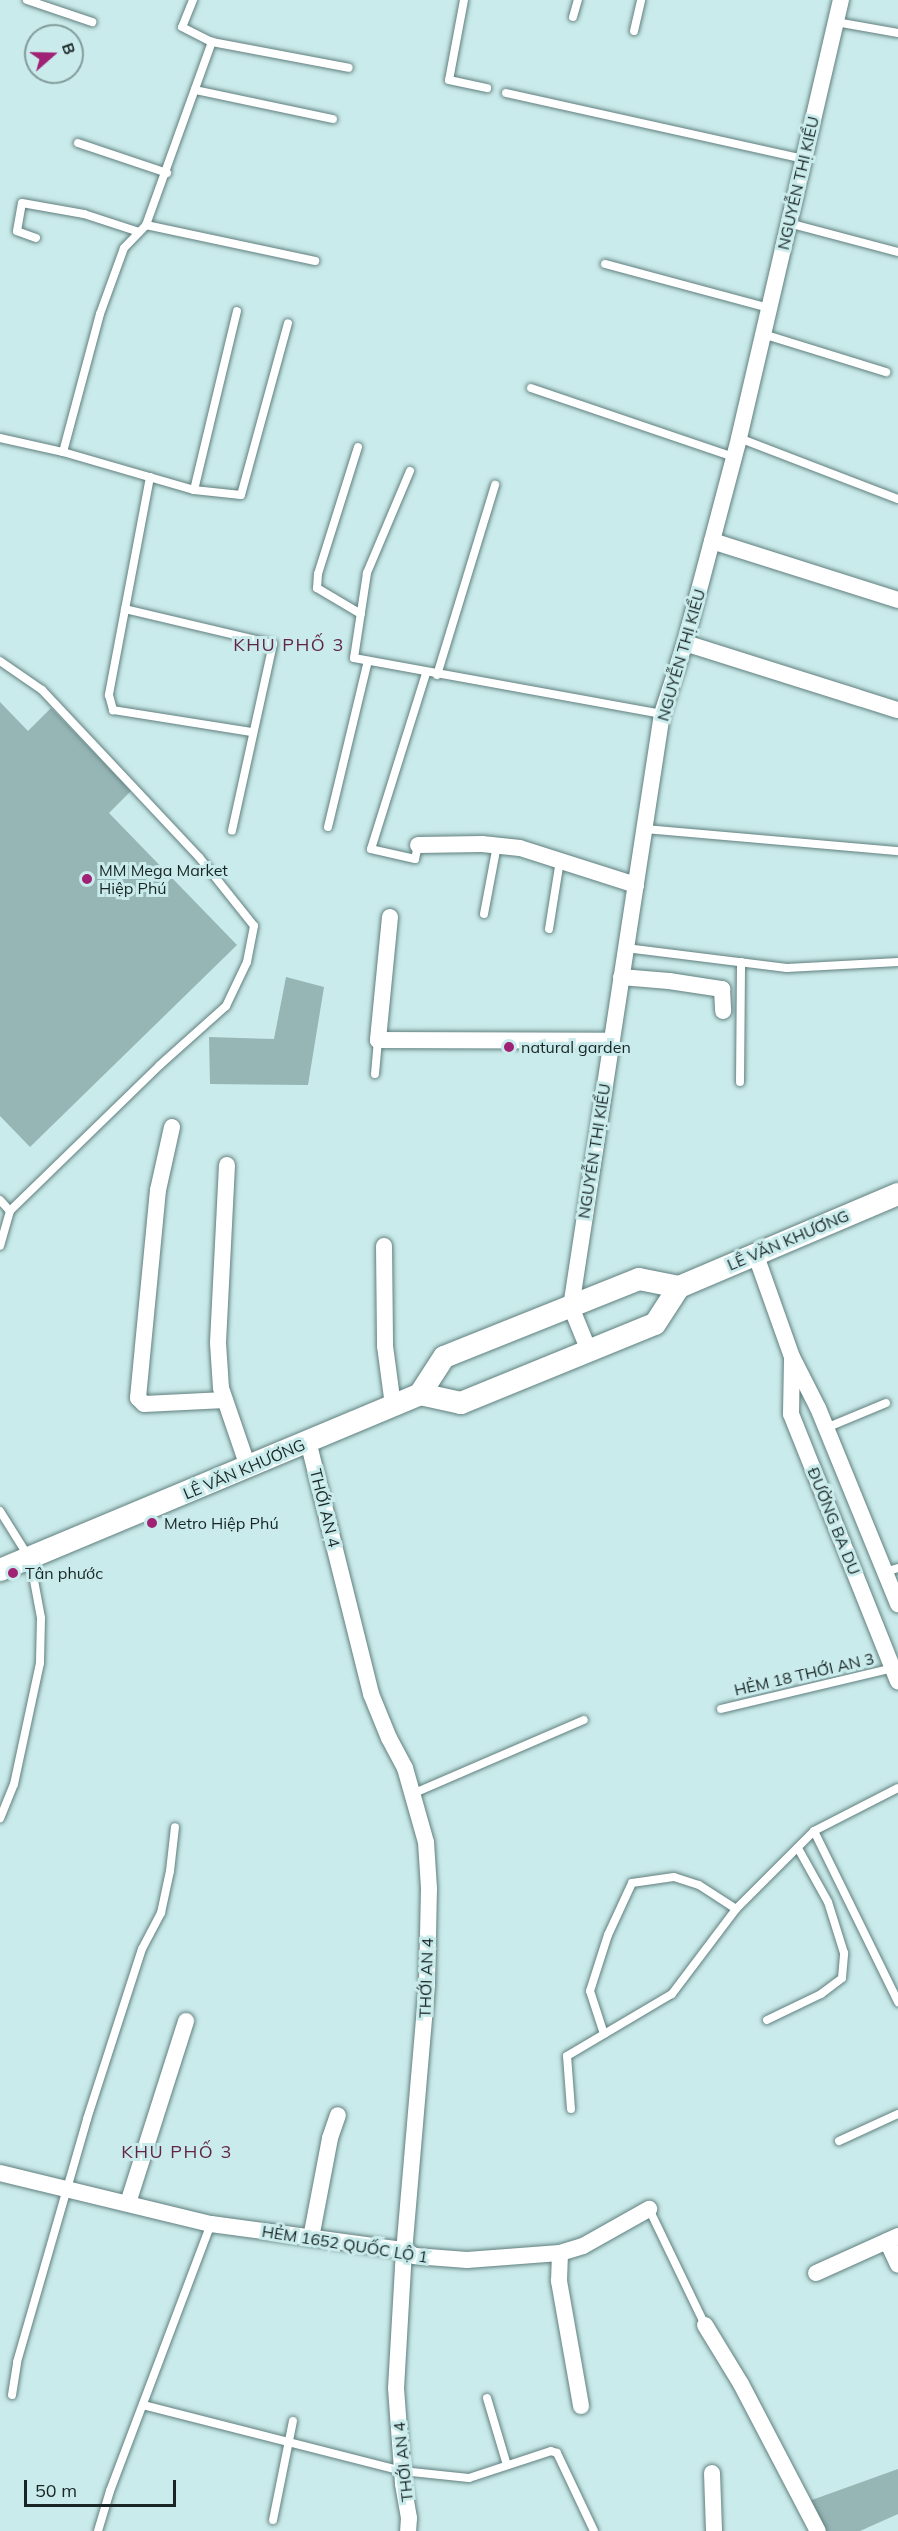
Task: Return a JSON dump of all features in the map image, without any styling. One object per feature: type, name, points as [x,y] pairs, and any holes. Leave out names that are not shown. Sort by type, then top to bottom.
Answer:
[{"type":"main road","name":"LÊ VĂN KHƯƠNG","points":[[679,1287],[898,1194]]},
{"type":"main road","points":[[639,1279],[679,1287],[656,1324],[461,1403],[420,1394],[444,1357],[639,1279]]},
{"type":"main road","name":"LÊ VĂN KHƯƠNG","points":[[1,1572],[420,1394]]},
{"type":"street","name":"NGUYỄN THỊ KIỂU","points":[[571,1306],[662,714],[685,643],[734,457],[841,0]]},
{"type":"street","points":[[712,541],[898,600]]},
{"type":"street","points":[[685,643],[898,710]]},
{"type":"street","points":[[418,845],[497,845],[560,860],[636,885]]},
{"type":"street","points":[[390,917],[378,1040],[611,1041]]},
{"type":"street","points":[[621,977],[722,989],[723,1011]]},
{"type":"street","points":[[172,1127],[158,1190],[138,1398],[144,1404],[225,1400]]},
{"type":"street","points":[[227,1165],[218,1343],[221,1388],[248,1467]]},
{"type":"street","points":[[384,1246],[385,1346],[393,1405]]},
{"type":"street","name":"ĐƯỜNG BA DU","points":[[755,1253],[792,1357],[892,1570],[898,1604]]},
{"type":"street","points":[[571,1306],[589,1351]]},
{"type":"street","name":"ĐƯỜNG BA DU","points":[[792,1357],[791,1414],[896,1675]]},
{"type":"street","name":"THỚI AN 4","points":[[308,1441],[371,1694],[405,1768],[426,1842],[429,1912],[422,2064],[404,2250],[396,2388],[402,2471],[409,2518],[408,2531]]},
{"type":"street","points":[[129,2203],[186,2021]]},
{"type":"street","points":[[311,2238],[328,2148],[338,2115]]},
{"type":"street","name":"HẺM 1652 QUỐC LỘ 1","points":[[0,2173],[211,2224],[404,2250],[415,2256],[467,2260],[560,2253],[583,2246],[649,2209]]},
{"type":"street","points":[[816,2273],[892,2238],[898,2265]]},
{"type":"street","points":[[560,2253],[559,2281],[581,2406]]},
{"type":"street","points":[[705,2325],[741,2384],[818,2531]]},
{"type":"street","points":[[712,2473],[714,2531]]},
{"type":"lane","points":[[27,0],[92,22]]},
{"type":"lane","points":[[193,0],[182,27],[212,42],[349,68]]},
{"type":"lane","points":[[464,0],[448,80],[487,88]]},
{"type":"lane","points":[[573,17],[578,0]]},
{"type":"lane","points":[[634,31],[641,0]]},
{"type":"lane","points":[[836,22],[898,33]]},
{"type":"lane","points":[[63,452],[100,314],[124,248],[142,229],[167,173],[212,42]]},
{"type":"lane","points":[[195,90],[333,119]]},
{"type":"lane","points":[[506,93],[803,159]]},
{"type":"lane","points":[[78,143],[167,173]]},
{"type":"lane","points":[[36,238],[17,231],[22,203],[84,214],[142,229],[315,261]]},
{"type":"lane","points":[[788,223],[898,252]]},
{"type":"lane","points":[[605,264],[769,308]]},
{"type":"lane","points":[[194,490],[237,311]]},
{"type":"lane","points":[[0,438],[63,452],[194,490],[241,495],[288,322]]},
{"type":"lane","points":[[762,334],[886,372]]},
{"type":"lane","points":[[531,388],[734,457]]},
{"type":"lane","points":[[738,438],[898,499]]},
{"type":"lane","points":[[358,447],[318,574],[317,588],[361,614]]},
{"type":"lane","points":[[410,471],[367,573],[354,658],[426,673],[662,714]]},
{"type":"lane","points":[[150,477],[109,695],[113,710],[252,732]]},
{"type":"lane","points":[[437,675],[495,485]]},
{"type":"lane","points":[[125,609],[273,644],[232,831]]},
{"type":"lane","points":[[0,661],[42,690],[199,856],[254,926],[247,962],[226,1006],[160,1065],[10,1211],[0,1246]]},
{"type":"lane","points":[[328,827],[368,661]]},
{"type":"lane","points":[[418,845],[415,859],[371,849],[426,673]]},
{"type":"lane","points":[[646,829],[898,851]]},
{"type":"lane","points":[[484,914],[497,845]]},
{"type":"lane","points":[[549,929],[560,860]]},
{"type":"lane","points":[[626,948],[787,968],[898,962]]},
{"type":"lane","points":[[740,1082],[741,962]]},
{"type":"lane","points":[[375,1074],[378,1040]]},
{"type":"lane","points":[[0,1200],[10,1211]]},
{"type":"lane","points":[[826,1428],[886,1404]]},
{"type":"lane","points":[[0,1511],[30,1559],[41,1618],[40,1663],[14,1784],[0,1818]]},
{"type":"lane","name":"HẺM 18 THỚI AN 3","points":[[721,1709],[896,1675]]},
{"type":"lane","points":[[412,1794],[584,1719]]},
{"type":"lane","points":[[571,2109],[567,2056],[672,1994],[736,1909],[813,1831],[898,1788]]},
{"type":"lane","points":[[12,2395],[17,2362],[69,2189],[87,2119],[142,1948],[160,1913],[170,1871],[175,1827]]},
{"type":"lane","points":[[813,1831],[898,2001]]},
{"type":"lane","points":[[767,2020],[821,1994],[842,1978],[844,1953],[828,1902],[798,1848]]},
{"type":"lane","points":[[604,2034],[590,1991],[608,1935],[632,1882],[674,1877],[699,1885],[736,1909]]},
{"type":"lane","points":[[839,2141],[898,2114]]},
{"type":"lane","points":[[649,2209],[705,2325]]},
{"type":"lane","points":[[98,2531],[110,2491],[211,2224]]},
{"type":"lane","points":[[487,2398],[507,2465]]},
{"type":"lane","points":[[143,2405],[289,2440],[402,2471],[469,2478],[551,2451],[557,2453],[594,2531]]},
{"type":"lane","points":[[273,2520],[293,2421]]},
{"type":"building","name":"MM Mega Market Hiệp Phú","points":[[0,702],[28,731],[51,708],[131,791],[109,813],[237,945],[30,1147],[0,1116]]},
{"type":"building","points":[[286,977],[324,987],[308,1085],[210,1084],[209,1037],[274,1039]]},
{"type":"building","points":[[898,2469],[898,2514],[860,2531],[824,2531],[809,2501]]},
{"type":"place","name":"MM Mega Market Hiệp Phú","points":[[87,879]]},
{"type":"place","name":"natural garden","points":[[509,1047]]},
{"type":"place","name":"Metro Hiệp Phú","points":[[152,1523]]},
{"type":"place","name":"Tân phước","points":[[13,1573]]},
{"type":"district","name":"KHU PHỐ 3","points":[[289,645]]},
{"type":"district","name":"KHU PHỐ 3","points":[[177,2152]]}]
